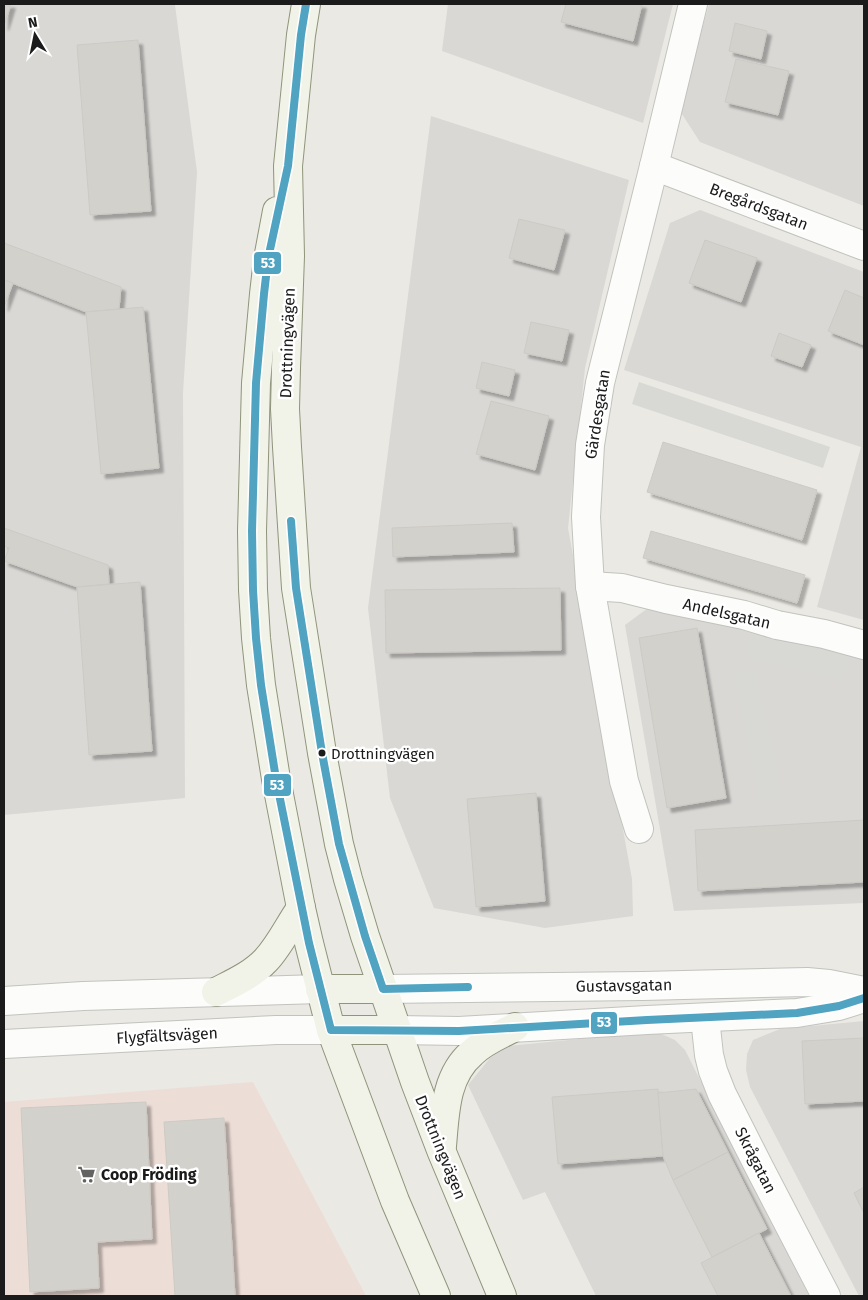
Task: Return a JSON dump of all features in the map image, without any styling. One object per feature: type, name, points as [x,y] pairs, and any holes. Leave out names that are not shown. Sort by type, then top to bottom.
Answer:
[{"type":"main road","name":"Drottningvägen","points":[[306,4],[301,35],[288,166],[290,256],[285,409],[296,588],[322,753],[339,844],[348,879],[365,936],[415,1082],[441,1150],[502,1296]]},
{"type":"main road","name":"Drottningvägen","points":[[288,166],[268,259],[256,383],[252,532],[256,638],[261,685],[276,779],[302,908],[331,1030],[394,1201],[436,1296]]},
{"type":"main road","points":[[216,992],[240,980],[265,961],[302,908]]},
{"type":"main road","points":[[320,989],[383,989]]},
{"type":"main road","points":[[441,1150],[449,1089],[458,1070],[471,1053],[490,1039],[515,1027]]},
{"type":"main road","points":[[331,1030],[397,1030]]},
{"type":"street","name":"Gärdesgatan","points":[[639,829],[624,781],[590,586],[586,517],[590,445],[600,383],[693,4]]},
{"type":"street","name":"Bregårdsgatan","points":[[654,166],[864,246]]},
{"type":"street","name":"Andelsgatan","points":[[590,586],[622,588],[744,615],[776,625],[824,634],[864,645]]},
{"type":"street","name":"Gustavsgatan","points":[[383,989],[807,982],[864,991]]},
{"type":"street","name":"Skrågatan","points":[[704,984],[705,1018],[709,1055],[713,1071],[722,1094],[826,1296]]},
{"type":"street","points":[[4,1001],[83,996],[320,989]]},
{"type":"street","points":[[397,1030],[459,1031],[797,1013],[839,1006],[864,998]]},
{"type":"street","name":"Flygfältsvägen","points":[[4,1044],[276,1030],[331,1030]]},
{"type":"shaded area","points":[[4,4],[175,5],[197,172],[183,393],[185,798],[4,815]]},
{"type":"shaded area","points":[[448,4],[673,4],[643,123],[442,51]]},
{"type":"shaded area","points":[[709,4],[864,4],[864,206],[700,142],[680,111]]},
{"type":"shaded area","points":[[431,116],[629,180],[585,368],[568,528],[632,879],[633,916],[545,928],[434,908],[390,798],[368,608]]},
{"type":"shaded area","points":[[700,210],[864,272],[864,620],[817,607],[861,447],[624,370],[670,223]]},
{"type":"shaded area","points":[[639,382],[830,447],[823,468],[632,404]]},
{"type":"shaded area","points":[[648,608],[864,657],[864,903],[674,911],[625,625]]},
{"type":"shaded area","points":[[753,633],[848,655],[842,680],[747,658]]},
{"type":"shaded area","points":[[756,669],[782,798],[760,802],[734,674]]},
{"type":"shaded area","points":[[864,1021],[864,1296],[859,1296],[750,1087],[746,1070],[747,1054],[753,1040],[780,1029]]},
{"type":"shaded area","points":[[640,1033],[659,1033],[675,1040],[685,1050],[809,1296],[596,1296],[545,1192],[523,1200],[468,1085],[490,1058],[508,1046]]},
{"type":"shaded area","points":[[253,1082],[366,1296],[6,1296],[4,1293],[4,1102]]},
{"type":"building","points":[[4,4],[11,4],[4,26]]},
{"type":"building","points":[[566,4],[642,4],[633,41],[561,22]]},
{"type":"building","points":[[735,23],[767,31],[761,59],[729,51]]},
{"type":"building","points":[[138,40],[151,211],[90,215],[77,45]]},
{"type":"building","points":[[736,59],[789,71],[778,115],[725,102]]},
{"type":"building","points":[[519,219],[565,230],[554,270],[509,258]]},
{"type":"building","points":[[705,240],[757,258],[741,302],[689,283]]},
{"type":"building","points":[[4,243],[121,287],[119,309],[86,312],[4,280]]},
{"type":"building","points":[[4,280],[13,283],[4,307]]},
{"type":"building","points":[[845,290],[864,298],[864,345],[828,331]]},
{"type":"building","points":[[143,307],[159,468],[101,474],[86,312]]},
{"type":"building","points":[[531,322],[569,330],[562,361],[524,353]]},
{"type":"building","points":[[779,333],[811,345],[802,367],[771,356]]},
{"type":"building","points":[[482,362],[515,370],[509,396],[476,388]]},
{"type":"building","points":[[491,401],[549,416],[535,470],[476,454]]},
{"type":"building","points":[[663,442],[817,490],[802,540],[647,492]]},
{"type":"building","points":[[512,523],[514,552],[393,557],[392,528]]},
{"type":"building","points":[[4,528],[108,565],[109,584],[77,587],[4,561],[9,548],[4,546]]},
{"type":"building","points":[[651,531],[805,575],[797,603],[643,558]]},
{"type":"building","points":[[140,582],[152,751],[89,755],[77,587]]},
{"type":"building","points":[[560,588],[561,650],[386,653],[385,590]]},
{"type":"building","points":[[697,628],[726,798],[667,808],[639,638]]},
{"type":"building","points":[[536,793],[545,901],[476,907],[467,799]]},
{"type":"building","points":[[864,820],[864,882],[698,891],[695,830]]},
{"type":"building","points":[[864,1038],[864,1101],[805,1104],[802,1041]]},
{"type":"building","points":[[658,1089],[663,1156],[558,1164],[552,1097]]},
{"type":"building","points":[[696,1089],[728,1152],[673,1180],[663,1156],[658,1093]]},
{"type":"building","name":"Coop Fröding","points":[[146,1102],[152,1239],[97,1242],[99,1288],[30,1292],[21,1108]]},
{"type":"building","points":[[224,1118],[235,1296],[175,1296],[164,1122]]},
{"type":"building","points":[[728,1152],[767,1229],[712,1257],[673,1180]]},
{"type":"building","points":[[864,1187],[864,1213],[854,1193]]},
{"type":"building","points":[[759,1233],[791,1296],[718,1296],[701,1263]]},
{"type":"transit line","name":"53","points":[[306,4],[301,35],[288,166],[268,259],[264,294],[256,383],[252,531],[253,590],[261,685],[276,779],[309,943],[331,1030],[459,1031],[797,1013],[839,1006],[864,998]]},
{"type":"transit line","name":"53","points":[[291,521],[296,588],[322,753],[339,844],[365,936],[383,989],[468,987]]},
{"type":"place","name":"Drottningvägen","points":[[322,753]]},
{"type":"place","name":"Coop Fröding","points":[[87,1174]]}]
